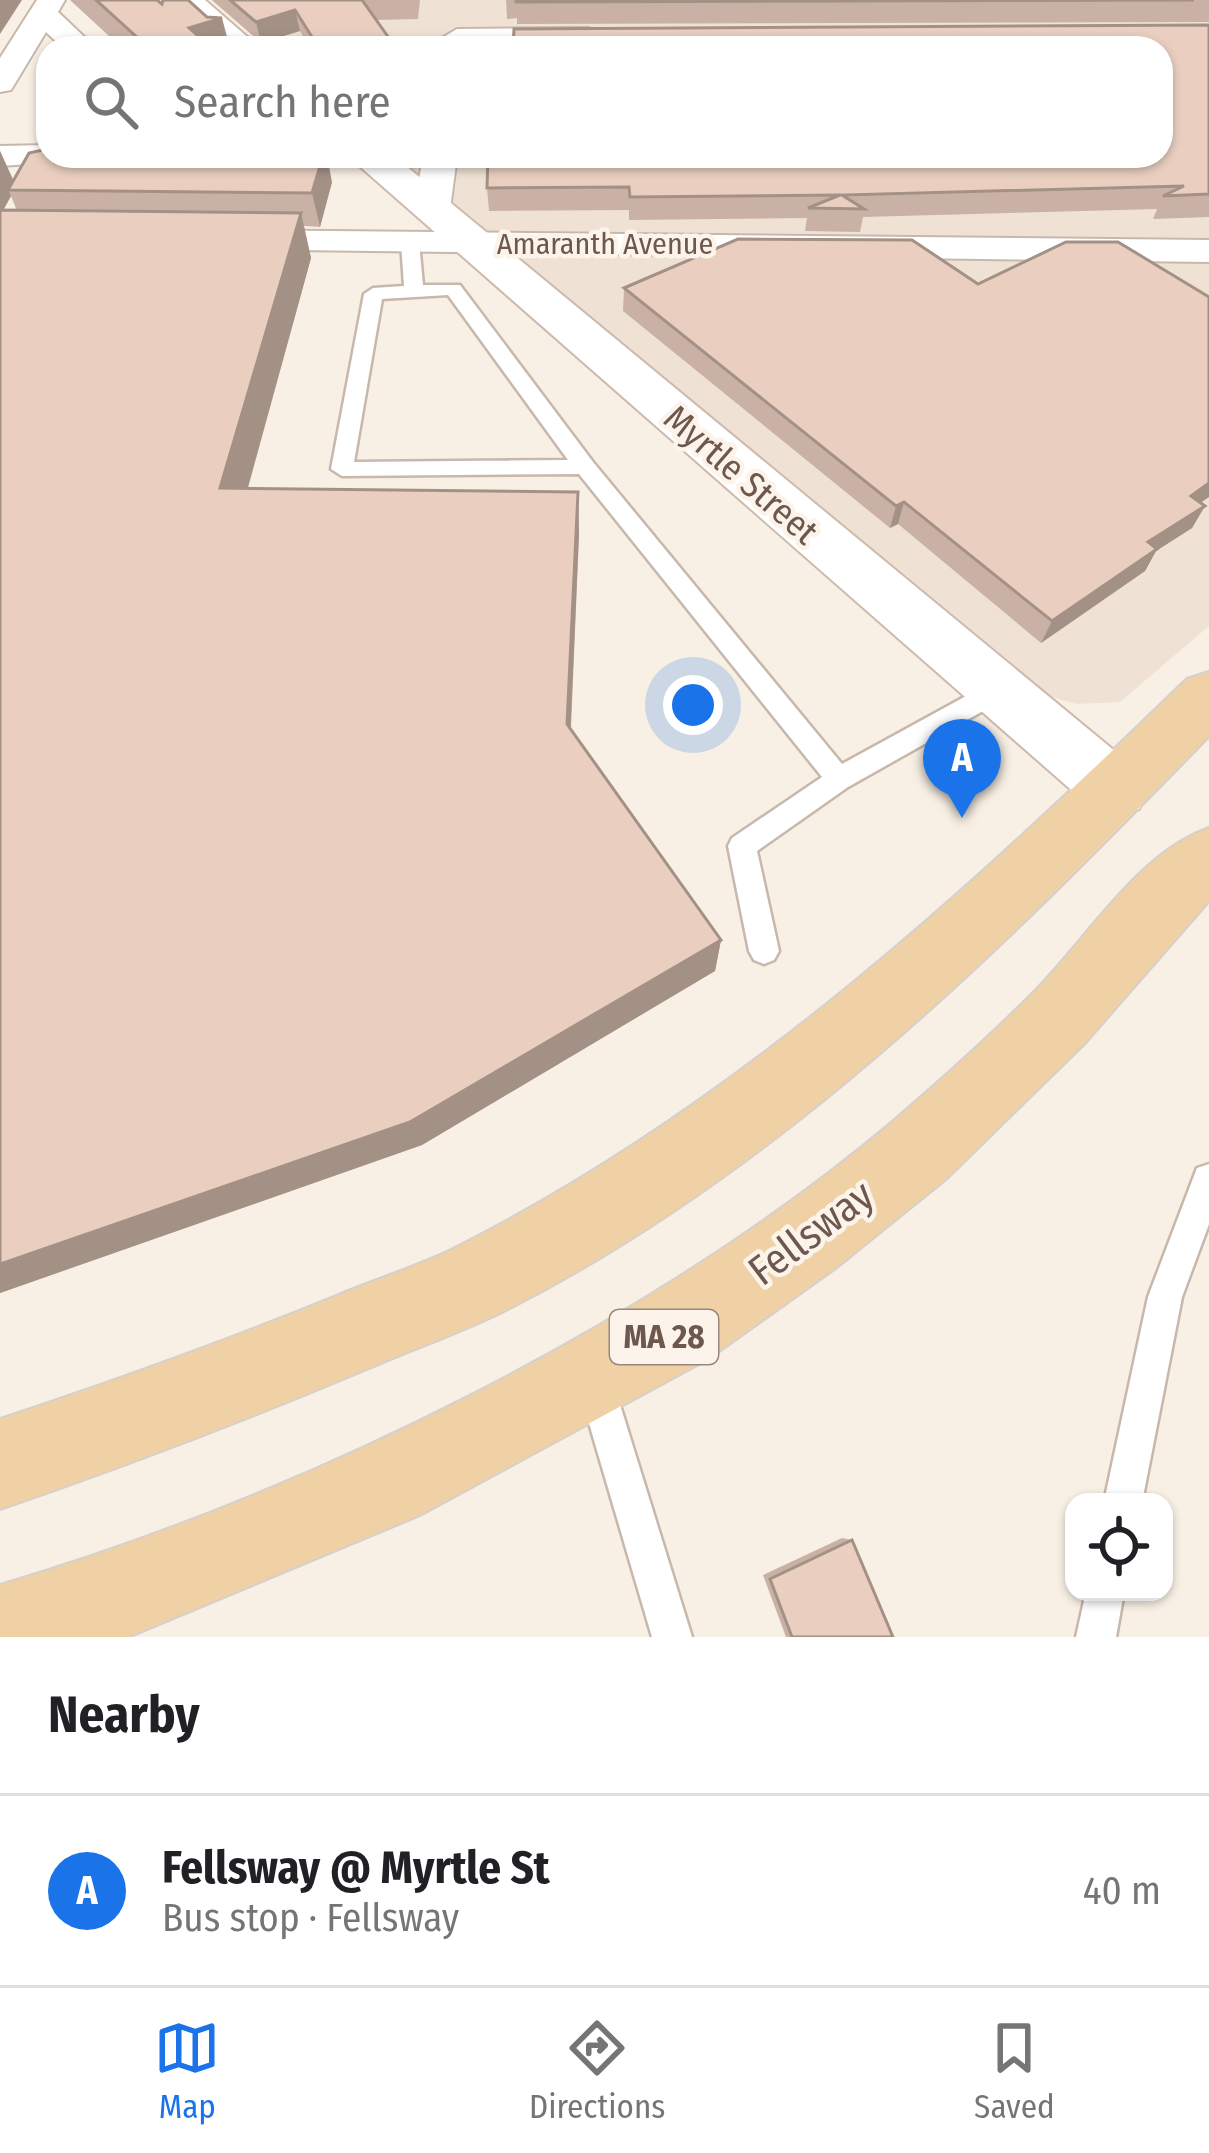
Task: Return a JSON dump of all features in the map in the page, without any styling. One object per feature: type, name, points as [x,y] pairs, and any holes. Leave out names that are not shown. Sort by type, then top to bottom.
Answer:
[{"type":"main road","points":[[0,1464],[178,1406],[480,1279],[619,1201],[841,1042],[1116,790],[1209,696]]},
{"type":"main road","name":"Fellsway","points":[[0,1633],[83,1608],[388,1483],[678,1329],[808,1238],[918,1150],[1060,1018],[1156,907],[1207,863]]},
{"type":"street","points":[[184,0],[227,36]]},
{"type":"street","points":[[457,36],[462,0]]},
{"type":"street","points":[[0,83],[47,7],[71,36]]},
{"type":"street","points":[[0,156],[36,161]]},
{"type":"street","name":"Myrtle Street","points":[[378,168],[421,226],[473,243],[1116,790]]},
{"type":"street","points":[[206,241],[421,226],[437,168]]},
{"type":"street","name":"Amaranth Avenue","points":[[473,243],[1209,251]]},
{"type":"lane","points":[[414,292],[421,226]]},
{"type":"lane","points":[[585,466],[342,470],[373,294],[453,290],[585,466],[839,779]]},
{"type":"lane","points":[[764,951],[742,846],[839,779],[997,691]]},
{"type":"lane","points":[[1125,1493],[1165,1297],[1209,1180]]},
{"type":"lane","points":[[593,1375],[672,1637]]},
{"type":"lane","points":[[1096,1637],[1103,1601]]},
{"type":"shaded area","points":[[211,0],[1209,0],[1209,626],[1120,702],[1076,704],[1042,694],[408,168],[1173,168],[1173,36],[253,36]]},
{"type":"building","points":[[96,0],[157,0],[162,4],[163,0],[188,0],[207,17],[222,18],[189,28],[198,36],[136,36]]},
{"type":"building","points":[[230,0],[362,0],[388,36],[311,36],[295,10],[256,22]]},
{"type":"building","points":[[516,0],[1194,0],[516,2]]},
{"type":"building","points":[[1209,25],[1209,194],[1163,196],[1184,186],[842,195],[864,209],[808,208],[840,195],[630,197],[629,187],[487,188],[488,168],[1173,168],[1173,36],[514,36],[514,29]]},
{"type":"building","points":[[36,151],[36,168],[319,168],[312,193],[8,190],[29,153]]},
{"type":"building","points":[[0,210],[301,213],[220,488],[578,492],[567,724],[721,940],[410,1122],[0,1264]]},
{"type":"building","points":[[738,239],[912,240],[978,284],[1066,242],[1118,242],[1209,297],[1209,483],[1191,496],[1205,506],[1148,542],[1157,549],[1052,621],[904,502],[896,506],[624,288]]},
{"type":"building","points":[[852,1540],[893,1637],[792,1637],[770,1579]]},
{"type":"place","name":"Fellsway @ Myrtle St","points":[[962,818]]}]
